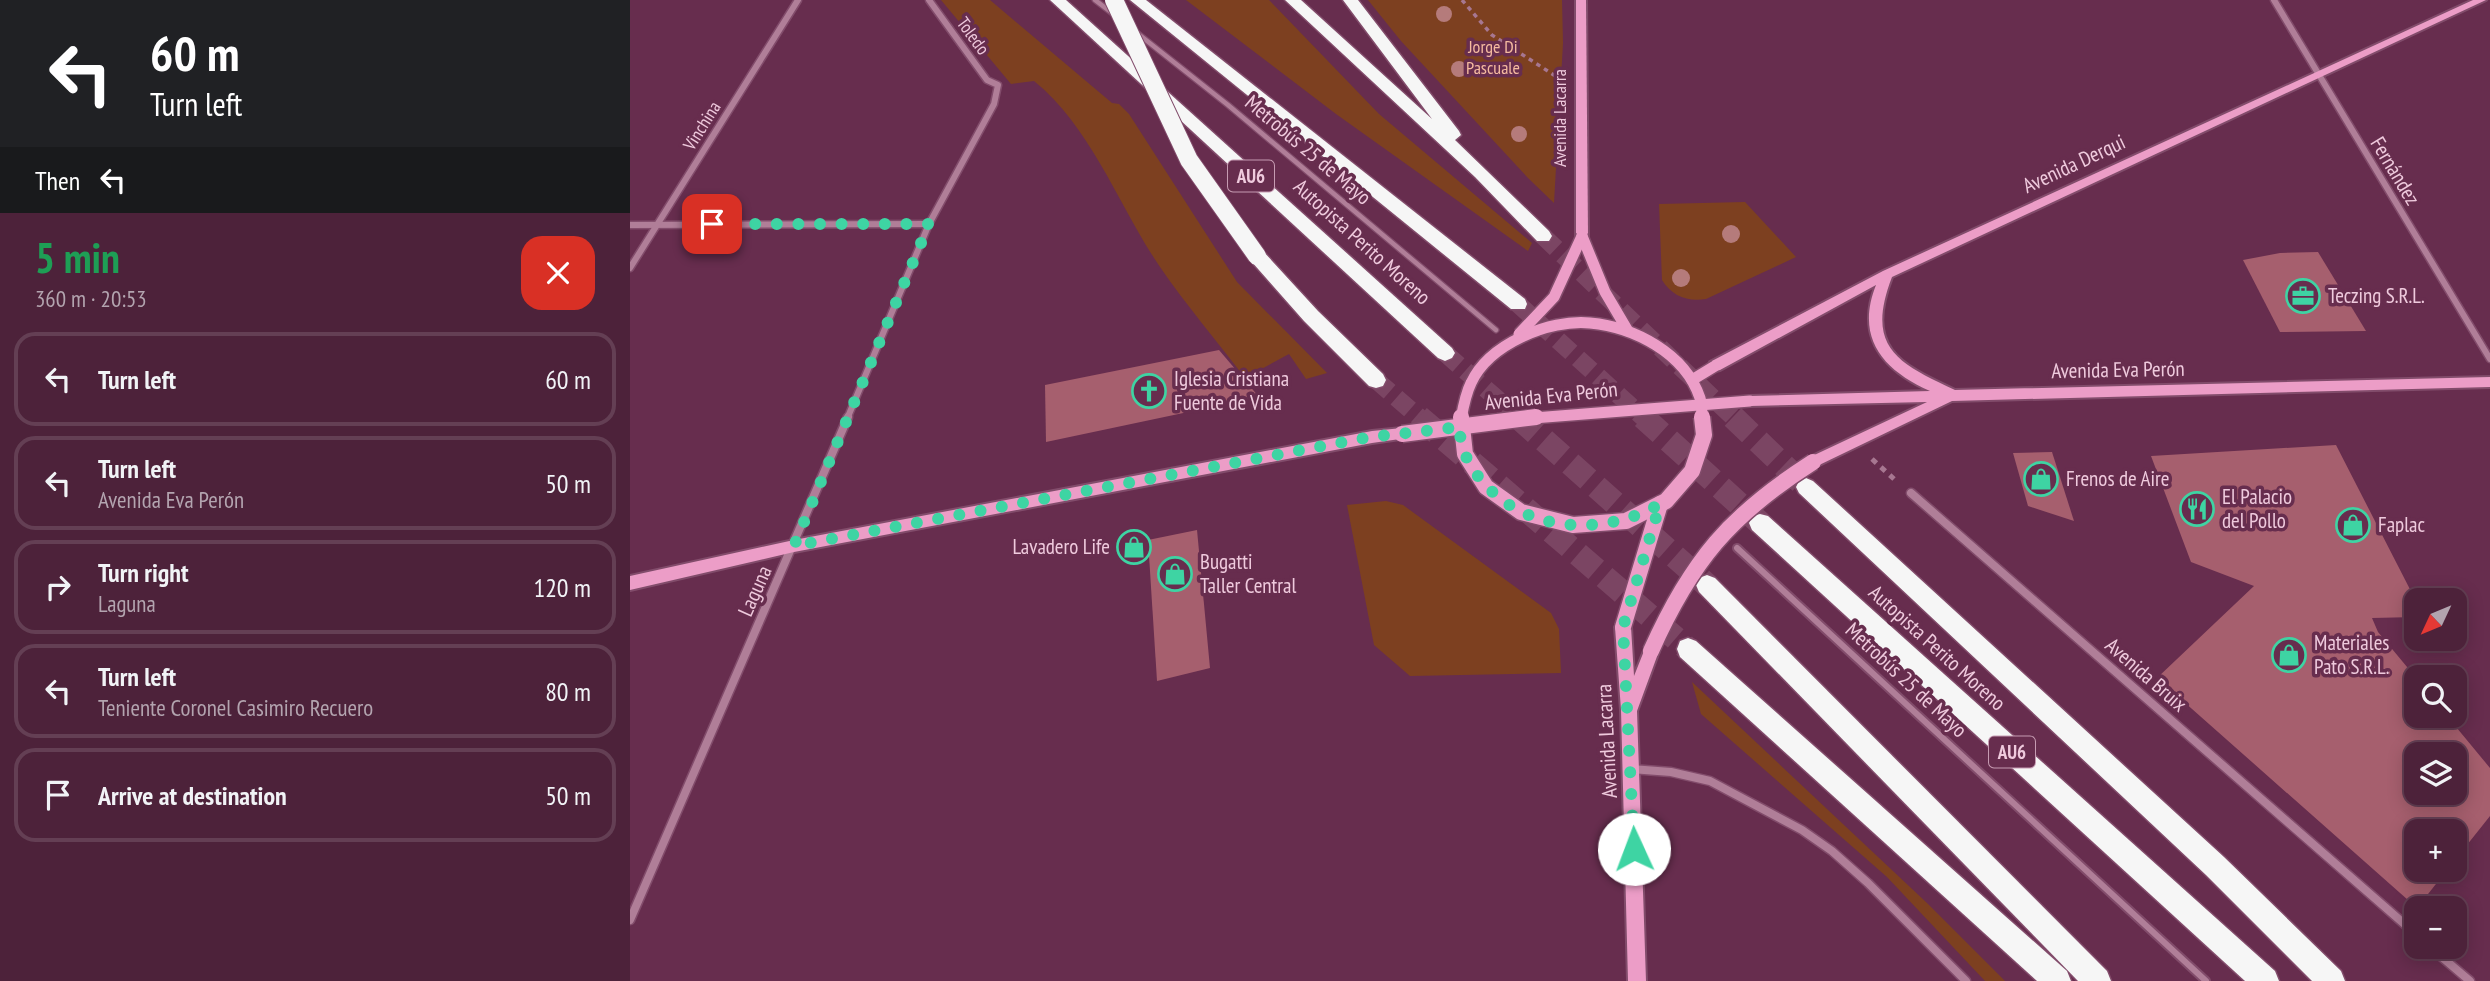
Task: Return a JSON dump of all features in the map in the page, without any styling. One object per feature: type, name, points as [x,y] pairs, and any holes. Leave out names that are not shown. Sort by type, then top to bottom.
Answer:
[{"type":"highway","name":"Autopista Perito Moreno","points":[[1057,0],[1445,353]]},
{"type":"highway","points":[[1114,0],[1189,160],[1257,256],[1311,316],[1376,380]]},
{"type":"highway","name":"Autopista Perito Moreno","points":[[1137,0],[1518,304]]},
{"type":"highway","points":[[1292,0],[1481,173],[1543,236]]},
{"type":"highway","points":[[1305,0],[1312,18]]},
{"type":"highway","points":[[1350,0],[1481,173]]},
{"type":"highway","points":[[1806,487],[2205,856],[2331,981]]},
{"type":"highway","name":"Autopista Perito Moreno","points":[[1760,523],[2265,981]]},
{"type":"highway","points":[[1707,585],[2097,981]]},
{"type":"highway","points":[[1688,649],[2057,981]]},
{"type":"main road","name":"Avenida Lacarra","points":[[1581,0],[1582,236],[1605,292],[1628,331]]},
{"type":"main road","name":"Avenida Derqui","points":[[1692,380],[1887,274],[2481,0]]},
{"type":"main road","name":"Avenida Lacarra","points":[[1514,340],[1554,297],[1582,236]]},
{"type":"main road","points":[[1887,274],[1873,316],[1880,345],[1906,372],[1954,396]]},
{"type":"main road","points":[[1598,324],[1628,331],[1660,346],[1692,380],[1703,404],[1706,431],[1695,469],[1678,490],[1660,504],[1636,517],[1596,525],[1572,525],[1536,518],[1502,500],[1478,477],[1463,449],[1460,427],[1463,399],[1470,380],[1493,354],[1514,340],[1550,326],[1598,324]]},
{"type":"main road","name":"Avenida Eva Perón","points":[[630,583],[794,546],[1371,437],[1554,415],[1750,401],[2490,382]]},
{"type":"main road","points":[[1629,710],[1651,651],[1678,594],[1720,533],[1756,499],[1813,462],[1954,396]]},
{"type":"main road","name":"Avenida Lacarra","points":[[1637,981],[1629,710],[1623,627],[1660,504]]},
{"type":"street","name":"Vinchina","points":[[630,268],[797,0]]},
{"type":"street","name":"Toledo","points":[[929,0],[987,80],[998,85]]},
{"type":"street","name":"Fernández","points":[[2274,0],[2490,359]]},
{"type":"street","name":"Laguna","points":[[630,920],[794,546],[929,224],[993,104],[998,85]]},
{"type":"street","points":[[630,225],[929,224]]},
{"type":"street","name":"Avenida Bruix","points":[[1911,494],[2404,924]]},
{"type":"street","points":[[1631,769],[1671,772],[1710,781],[1802,830],[1832,851],[1868,883],[1966,981]]},
{"type":"street","points":[[2444,959],[2470,981]]},
{"type":"lane","name":"Metrobús 25 de Mayo","points":[[1095,0],[1228,105],[1496,330]]},
{"type":"lane","name":"Metrobús 25 de Mayo","points":[[1737,548],[2206,981]]},
{"type":"path","points":[[1462,0],[1479,26],[1581,92]]},
{"type":"path","points":[[1852,442],[1911,494]]},
{"type":"green space","points":[[941,0],[990,0],[1112,103],[1119,104],[1129,114],[1237,282],[1327,373],[1306,379],[1289,354],[1245,378],[1160,267],[1089,145],[1072,121],[1034,81],[1011,84]]},
{"type":"green space","points":[[1186,0],[1269,0],[1379,114],[1532,243],[1528,251],[1336,114]]},
{"type":"green space","name":"Jorge Di Pascuale","points":[[1368,0],[1562,0],[1563,43],[1554,203],[1401,41]]},
{"type":"green space","points":[[1745,202],[1796,257],[1706,299],[1686,299],[1670,290],[1662,280],[1659,204]]},
{"type":"green space","points":[[1386,501],[1403,505],[1551,613],[1559,629],[1561,673],[1410,676],[1374,645],[1347,505]]},
{"type":"green space","points":[[1692,682],[1927,903],[2005,981],[1985,981],[1887,877],[1701,714]]},
{"type":"building","name":"Teczing S.R.L.","points":[[2318,252],[2366,331],[2280,332],[2243,260],[2280,253]]},
{"type":"building","name":"Iglesia Cristiana Fuente de Vida","points":[[1219,350],[1259,397],[1046,442],[1045,385]]},
{"type":"building","name":"Materiales Pato S.R.L.","points":[[2336,445],[2409,588],[2404,588],[2404,617],[2372,618],[2378,632],[2405,665],[2404,728],[2457,728],[2490,768],[2490,816],[2467,845],[2467,819],[2404,819],[2404,882],[2438,882],[2426,896],[2404,896],[2157,678],[2254,586],[2191,562],[2151,456]]},
{"type":"building","name":"Frenos de Aire","points":[[2052,452],[2074,521],[2028,506],[2013,453]]},
{"type":"building","name":"Bugatti Taller Central","points":[[1197,530],[1210,668],[1157,681],[1148,540]]},
{"type":"tunnel","points":[[1543,236],[1735,419]]},
{"type":"tunnel","points":[[1518,304],[1645,419]]},
{"type":"tunnel","points":[[1445,353],[1520,419]]},
{"type":"tunnel","points":[[1376,380],[1421,419]]},
{"type":"tunnel","points":[[1419,417],[1688,649]]},
{"type":"tunnel","points":[[1518,417],[1707,585]]},
{"type":"tunnel","points":[[1643,417],[1760,523]]},
{"type":"tunnel","points":[[1733,417],[1806,487]]},
{"type":"place","name":"Teczing S.R.L.","points":[[2303,296]]},
{"type":"place","name":"Iglesia Cristiana Fuente de Vida","points":[[1149,391]]},
{"type":"place","name":"Frenos de Aire","points":[[2041,479]]},
{"type":"place","name":"El Palacio del Pollo","points":[[2197,509]]},
{"type":"place","name":"Faplac","points":[[2353,525]]},
{"type":"place","name":"Lavadero Life","points":[[1134,547]]},
{"type":"place","name":"Bugatti Taller Central","points":[[1175,574]]},
{"type":"place","name":"Materiales Pato S.R.L.","points":[[2289,655]]},
{"type":"route","points":[[712,224],[929,224],[794,546],[1371,437],[1460,427],[1463,449],[1478,477],[1502,500],[1523,513],[1549,522],[1587,526],[1636,517],[1660,504],[1623,627],[1634,849]]}]
